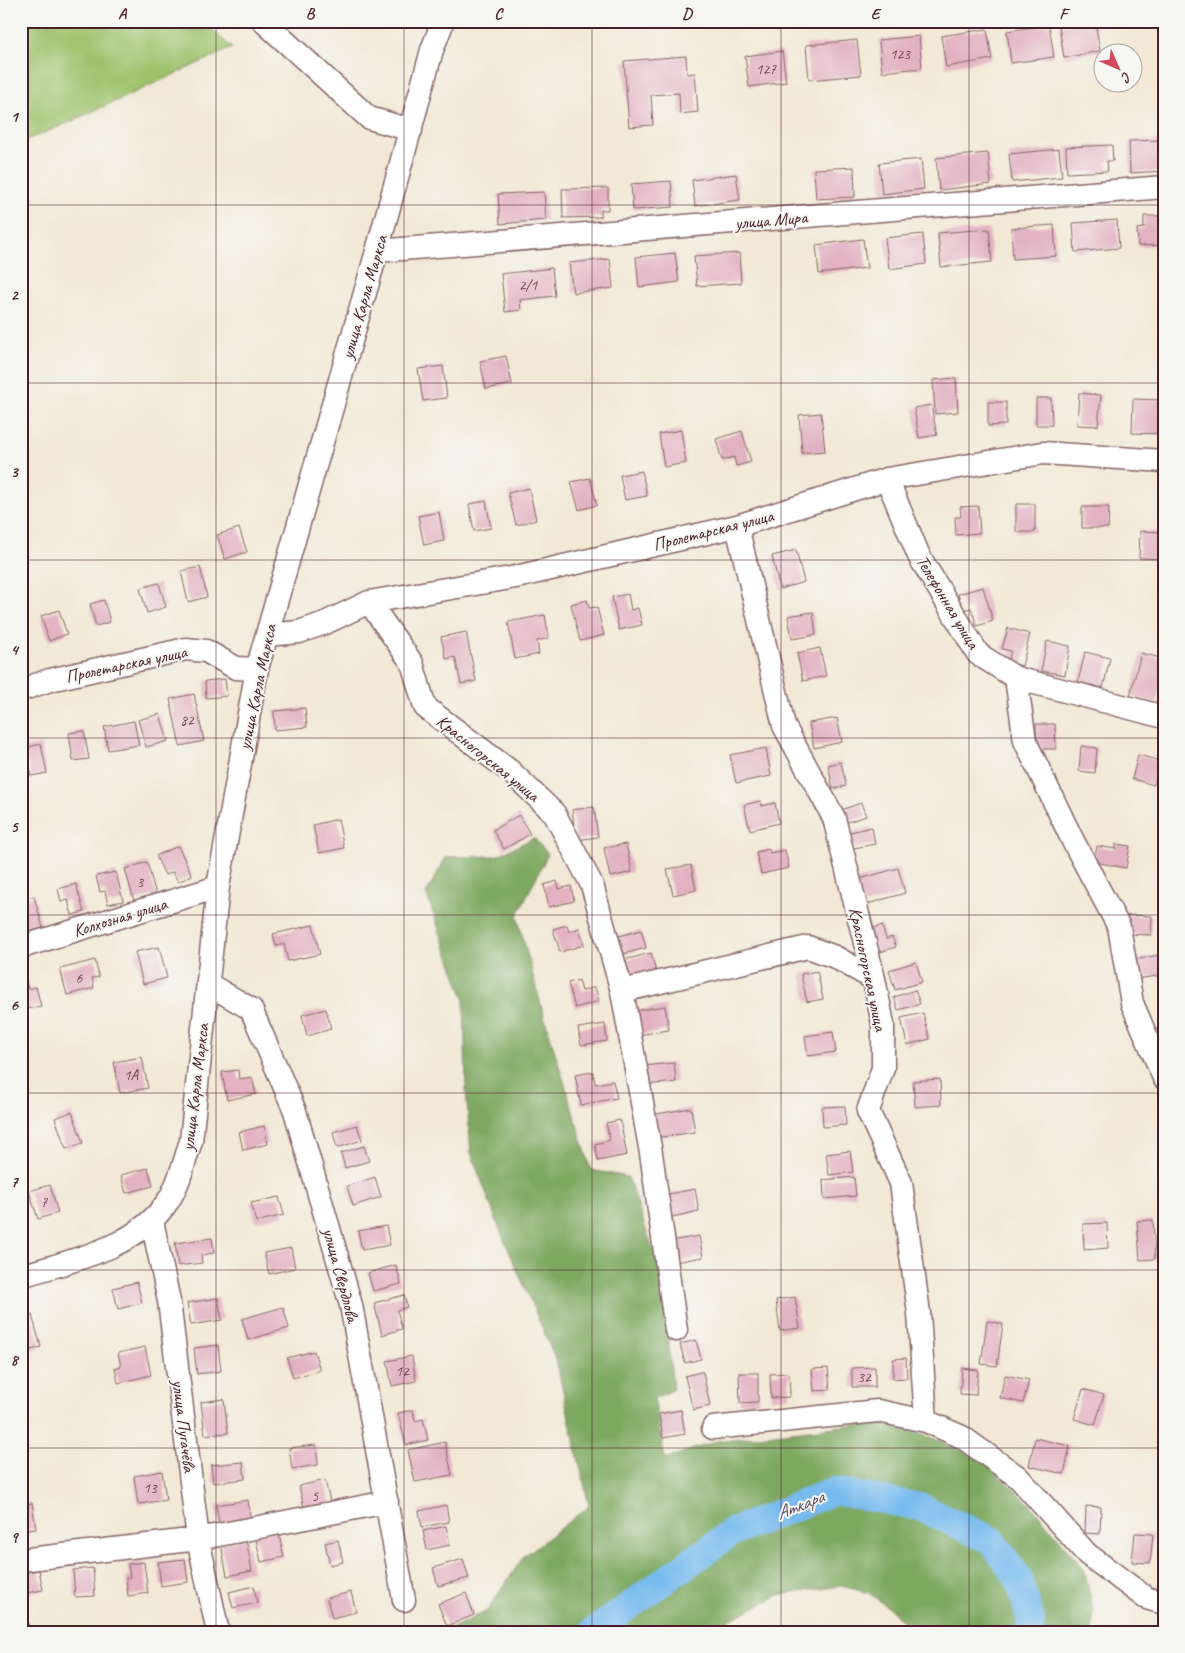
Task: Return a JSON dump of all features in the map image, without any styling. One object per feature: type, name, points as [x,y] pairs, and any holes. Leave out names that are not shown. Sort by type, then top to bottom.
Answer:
[{"type":"street","points":[[263,21],[369,118],[411,130]]},
{"type":"street","name":"улица Карла Маркса","points":[[21,1276],[123,1242],[152,1221],[169,1200],[182,1169],[191,1141],[218,887],[257,669],[378,251],[432,50],[443,21]]},
{"type":"street","name":"улица Мира","points":[[378,251],[879,212],[1164,187]]},
{"type":"street","name":"Пролетарская улица","points":[[267,635],[298,632],[325,623],[369,602],[516,577],[737,526],[887,479],[1043,453],[1164,461]]},
{"type":"street","name":"Телефонная улица","points":[[887,479],[919,556],[978,654],[1016,678],[1164,717]]},
{"type":"street","name":"Красногорская улица","points":[[737,526],[784,726],[834,818],[874,979],[883,1024],[883,1068],[868,1111],[901,1183],[919,1313],[926,1421]]},
{"type":"street","name":"Красногорская улица","points":[[369,602],[412,664],[426,707],[510,771],[554,812],[592,885],[622,991],[651,1153],[676,1330]]},
{"type":"street","name":"Пролетарская улица","points":[[21,690],[50,680],[186,649],[206,651],[236,668],[257,669]]},
{"type":"street","points":[[1016,678],[1026,741],[1073,841],[1119,927],[1132,1002],[1164,1078]]},
{"type":"street","name":"Колхозная улица","points":[[21,947],[218,887]]},
{"type":"street","points":[[622,991],[808,947],[836,957],[874,979]]},
{"type":"street","name":"улица Свердлова","points":[[208,984],[251,1009],[295,1111],[351,1305],[404,1600]]},
{"type":"street","name":"улица Пугачёва","points":[[152,1221],[169,1301],[198,1539],[218,1632]]},
{"type":"street","points":[[713,1428],[878,1411],[926,1421],[962,1437],[1018,1477],[1087,1554],[1146,1598],[1164,1603]]},
{"type":"street","points":[[21,1560],[198,1539],[387,1502]]},
{"type":"green space","points":[[21,21],[202,21],[232,48],[61,126],[21,142]]},
{"type":"green space","points":[[534,838],[548,854],[517,916],[544,1016],[591,1170],[628,1177],[662,1276],[673,1390],[654,1398],[665,1459],[716,1441],[877,1422],[933,1438],[983,1461],[1030,1504],[1083,1568],[1094,1610],[1092,1632],[911,1632],[892,1610],[869,1593],[841,1586],[779,1595],[720,1625],[711,1632],[444,1632],[487,1611],[523,1557],[589,1506],[556,1360],[502,1235],[471,1153],[466,1090],[464,998],[426,894],[446,857],[496,856]]},
{"type":"building","points":[[1095,21],[1098,42],[1092,42],[1092,53],[1064,58],[1059,26]]},
{"type":"building","points":[[1049,25],[1054,57],[1011,63],[1007,31]]},
{"type":"building","points":[[987,29],[992,59],[946,67],[941,36]]},
{"type":"building","points":[[919,36],[922,68],[882,72],[879,40]]},
{"type":"building","points":[[857,40],[861,75],[809,80],[806,45]]},
{"type":"building","points":[[782,51],[786,82],[749,87],[745,56]]},
{"type":"building","points":[[686,56],[687,74],[695,73],[698,112],[680,114],[679,93],[651,95],[653,125],[629,127],[624,61]]},
{"type":"building","points":[[1164,140],[1164,171],[1130,173],[1129,141]]},
{"type":"building","points":[[1112,145],[1113,161],[1107,161],[1108,171],[1067,173],[1066,147]]},
{"type":"building","points":[[1059,149],[1062,177],[1012,182],[1009,154]]},
{"type":"building","points":[[988,153],[991,184],[939,190],[936,158]]},
{"type":"building","points":[[921,159],[924,189],[882,194],[879,163]]},
{"type":"building","points":[[854,167],[855,197],[816,199],[814,169]]},
{"type":"building","points":[[736,174],[740,200],[695,206],[692,180]]},
{"type":"building","points":[[671,181],[673,207],[633,210],[631,184]]},
{"type":"building","points":[[608,188],[608,210],[601,210],[601,217],[563,218],[562,189]]},
{"type":"building","points":[[544,192],[546,220],[500,224],[498,194]]},
{"type":"building","points":[[1144,216],[1164,216],[1164,245],[1138,246],[1137,229],[1144,228]]},
{"type":"building","points":[[1117,220],[1119,248],[1075,252],[1073,223]]},
{"type":"building","points":[[1054,225],[1056,256],[1013,259],[1011,228]]},
{"type":"building","points":[[989,229],[992,262],[941,267],[938,233]]},
{"type":"building","points":[[923,234],[926,264],[889,269],[885,238]]},
{"type":"building","points":[[863,239],[867,268],[819,274],[816,245]]},
{"type":"building","points":[[675,253],[679,282],[639,287],[636,257]]},
{"type":"building","points":[[739,253],[741,283],[697,286],[694,256]]},
{"type":"building","points":[[610,259],[613,288],[573,293],[569,263]]},
{"type":"building","points":[[552,268],[555,296],[520,300],[521,310],[505,312],[501,274]]},
{"type":"building","points":[[506,356],[512,384],[486,389],[480,361]]},
{"type":"building","points":[[443,366],[447,398],[423,401],[418,369]]},
{"type":"building","points":[[956,378],[958,412],[935,414],[933,380]]},
{"type":"building","points":[[1079,393],[1101,395],[1098,426],[1077,425]]},
{"type":"building","points":[[1036,398],[1051,398],[1052,425],[1036,425]]},
{"type":"building","points":[[1133,399],[1163,400],[1162,434],[1132,433]]},
{"type":"building","points":[[988,402],[1006,402],[1006,425],[988,426]]},
{"type":"building","points":[[931,405],[937,435],[919,438],[914,408]]},
{"type":"building","points":[[821,413],[825,451],[802,453],[799,415]]},
{"type":"building","points":[[681,430],[686,463],[664,467],[659,434]]},
{"type":"building","points":[[742,431],[751,462],[736,466],[734,457],[722,460],[716,439]]},
{"type":"building","points":[[642,471],[647,496],[625,500],[620,475]]},
{"type":"building","points":[[590,478],[597,505],[579,510],[571,482]]},
{"type":"building","points":[[529,488],[536,520],[516,525],[508,493]]},
{"type":"building","points":[[486,501],[491,528],[474,531],[469,504]]},
{"type":"building","points":[[1016,504],[1035,504],[1035,532],[1016,532]]},
{"type":"building","points":[[978,506],[980,533],[956,535],[955,517],[961,517],[960,507]]},
{"type":"building","points":[[1082,507],[1109,507],[1108,528],[1082,528]]},
{"type":"building","points":[[439,512],[444,541],[424,545],[418,516]]},
{"type":"building","points":[[239,528],[247,552],[225,559],[217,535]]},
{"type":"building","points":[[1140,531],[1164,532],[1164,559],[1139,558]]},
{"type":"building","points":[[796,550],[804,582],[780,589],[772,556]]},
{"type":"building","points":[[200,567],[207,597],[188,602],[181,571]]},
{"type":"building","points":[[159,583],[166,607],[147,613],[140,588]]},
{"type":"building","points":[[983,587],[993,621],[977,626],[971,608],[963,610],[958,594]]},
{"type":"building","points":[[628,594],[631,610],[638,608],[642,625],[619,630],[612,597]]},
{"type":"building","points":[[104,600],[110,622],[96,626],[90,604]]},
{"type":"building","points":[[587,600],[589,608],[597,607],[604,635],[580,641],[571,604]]},
{"type":"building","points":[[59,610],[67,634],[49,641],[41,616]]},
{"type":"building","points":[[813,612],[816,635],[792,639],[788,616]]},
{"type":"building","points":[[545,615],[549,638],[537,641],[539,654],[515,659],[508,622]]},
{"type":"building","points":[[1008,628],[1030,634],[1022,666],[1008,662],[1011,651],[1002,649]]},
{"type":"building","points":[[466,632],[476,681],[461,684],[455,657],[446,659],[441,637]]},
{"type":"building","points":[[1047,641],[1070,646],[1065,675],[1041,671]]},
{"type":"building","points":[[820,648],[826,676],[803,681],[797,653]]},
{"type":"building","points":[[1085,652],[1110,658],[1103,688],[1078,682]]},
{"type":"building","points":[[1141,653],[1164,659],[1164,675],[1156,703],[1130,696]]},
{"type":"building","points":[[225,679],[227,696],[206,698],[205,681]]},
{"type":"building","points":[[194,694],[204,741],[180,746],[170,699]]},
{"type":"building","points":[[305,708],[307,727],[275,730],[274,711]]},
{"type":"building","points":[[160,714],[168,741],[146,747],[138,720]]},
{"type":"building","points":[[837,718],[842,742],[814,748],[809,723]]},
{"type":"building","points":[[134,721],[139,745],[108,750],[104,727]]},
{"type":"building","points":[[1036,724],[1055,724],[1056,749],[1036,749]]},
{"type":"building","points":[[84,731],[89,759],[73,761],[69,733]]},
{"type":"building","points":[[41,744],[47,773],[31,776],[25,748]]},
{"type":"building","points":[[1081,746],[1097,748],[1095,773],[1079,771]]},
{"type":"building","points":[[766,748],[771,776],[736,783],[730,755]]},
{"type":"building","points":[[1138,755],[1161,761],[1154,785],[1132,779]]},
{"type":"building","points":[[841,762],[846,786],[833,789],[828,765]]},
{"type":"building","points":[[760,801],[762,806],[775,803],[779,823],[750,830],[744,805]]},
{"type":"building","points":[[861,803],[866,816],[845,823],[841,810]]},
{"type":"building","points":[[594,807],[598,837],[576,840],[572,810]]},
{"type":"building","points":[[519,815],[530,834],[504,849],[493,830]]},
{"type":"building","points":[[338,819],[344,848],[319,853],[313,825]]},
{"type":"building","points":[[872,827],[875,844],[849,849],[846,833]]},
{"type":"building","points":[[626,844],[632,872],[610,877],[604,848]]},
{"type":"building","points":[[1116,844],[1130,846],[1126,868],[1094,862],[1097,846],[1116,849]]},
{"type":"building","points":[[178,846],[192,875],[178,882],[173,872],[165,875],[156,856]]},
{"type":"building","points":[[769,849],[770,853],[785,850],[789,868],[761,874],[756,852]]},
{"type":"building","points":[[147,862],[156,895],[134,901],[125,869]]},
{"type":"building","points":[[691,865],[696,890],[673,895],[667,869]]},
{"type":"building","points":[[898,868],[905,893],[864,905],[856,880]]},
{"type":"building","points":[[116,872],[123,901],[108,904],[105,891],[100,892],[96,876]]},
{"type":"building","points":[[557,881],[559,889],[571,886],[574,901],[549,907],[544,885]]},
{"type":"building","points":[[76,884],[84,912],[72,915],[68,900],[61,902],[58,889]]},
{"type":"building","points":[[34,896],[43,928],[25,933],[21,922],[21,900]]},
{"type":"building","points":[[1128,915],[1152,916],[1151,935],[1127,934]]},
{"type":"building","points":[[313,925],[320,954],[288,961],[284,944],[276,946],[273,934]]},
{"type":"building","points":[[567,925],[569,932],[579,928],[584,945],[560,952],[553,929]]},
{"type":"building","points":[[882,925],[886,939],[892,937],[896,947],[874,954],[866,931]]},
{"type":"building","points":[[641,930],[646,948],[624,954],[619,936]]},
{"type":"building","points":[[159,947],[167,978],[143,984],[135,952]]},
{"type":"building","points":[[651,953],[657,976],[630,983],[624,960]]},
{"type":"building","points":[[1159,955],[1163,975],[1137,979],[1133,960]]},
{"type":"building","points":[[95,960],[99,977],[92,978],[94,988],[67,995],[60,969]]},
{"type":"building","points":[[916,962],[922,982],[895,990],[889,970]]},
{"type":"building","points":[[817,971],[823,999],[807,1002],[801,974]]},
{"type":"building","points":[[24,974],[28,989],[36,987],[41,1006],[21,1010],[21,975]]},
{"type":"building","points":[[579,980],[582,991],[595,987],[599,1001],[575,1008],[568,983]]},
{"type":"building","points":[[915,990],[920,1004],[898,1010],[894,997]]},
{"type":"building","points":[[665,1006],[669,1030],[638,1035],[634,1011]]},
{"type":"building","points":[[326,1009],[331,1029],[307,1036],[302,1015]]},
{"type":"building","points":[[923,1013],[930,1039],[907,1045],[901,1018]]},
{"type":"building","points":[[605,1024],[607,1041],[581,1045],[578,1028]]},
{"type":"building","points":[[833,1032],[836,1052],[808,1056],[805,1036]]},
{"type":"building","points":[[142,1057],[148,1088],[120,1093],[114,1062]]},
{"type":"building","points":[[674,1063],[676,1082],[645,1085],[643,1066]]},
{"type":"building","points":[[238,1070],[239,1079],[252,1077],[256,1094],[227,1100],[222,1072]]},
{"type":"building","points":[[593,1072],[595,1084],[613,1081],[617,1098],[581,1105],[575,1075]]},
{"type":"building","points":[[940,1079],[941,1105],[915,1107],[913,1081]]},
{"type":"building","points":[[845,1106],[846,1125],[823,1127],[822,1107]]},
{"type":"building","points":[[691,1108],[695,1132],[655,1138],[651,1115]]},
{"type":"building","points":[[72,1112],[83,1143],[66,1149],[55,1118]]},
{"type":"building","points":[[620,1120],[627,1155],[598,1161],[595,1144],[610,1140],[606,1123]]},
{"type":"building","points":[[357,1125],[362,1140],[337,1148],[333,1132]]},
{"type":"building","points":[[264,1126],[268,1144],[243,1150],[239,1132]]},
{"type":"building","points":[[364,1146],[369,1161],[345,1168],[341,1153]]},
{"type":"building","points":[[850,1151],[853,1172],[829,1175],[826,1154]]},
{"type":"building","points":[[148,1168],[153,1186],[126,1193],[121,1175]]},
{"type":"building","points":[[375,1177],[381,1197],[353,1206],[347,1186]]},
{"type":"building","points":[[854,1177],[856,1196],[824,1199],[823,1180]]},
{"type":"building","points":[[50,1185],[58,1213],[38,1219],[29,1191]]},
{"type":"building","points":[[695,1189],[699,1211],[668,1218],[663,1195]]},
{"type":"building","points":[[279,1197],[284,1215],[256,1222],[251,1203]]},
{"type":"building","points":[[1153,1220],[1155,1259],[1140,1260],[1137,1221]]},
{"type":"building","points":[[1107,1223],[1108,1248],[1084,1250],[1083,1224]]},
{"type":"building","points":[[386,1226],[390,1245],[362,1250],[358,1231]]},
{"type":"building","points":[[699,1236],[703,1257],[675,1262],[671,1241]]},
{"type":"building","points":[[212,1238],[214,1253],[201,1255],[202,1263],[178,1266],[175,1243]]},
{"type":"building","points":[[291,1248],[295,1268],[269,1274],[264,1253]]},
{"type":"building","points":[[396,1265],[401,1284],[373,1291],[368,1273]]},
{"type":"building","points":[[137,1282],[142,1303],[118,1309],[113,1288]]},
{"type":"building","points":[[404,1295],[407,1307],[397,1310],[402,1329],[382,1335],[374,1303]]},
{"type":"building","points":[[795,1297],[800,1328],[780,1331],[776,1300]]},
{"type":"building","points":[[218,1298],[222,1320],[191,1325],[187,1303]]},
{"type":"building","points":[[283,1307],[289,1328],[248,1340],[242,1319]]},
{"type":"building","points":[[32,1315],[41,1347],[21,1353],[21,1318]]},
{"type":"building","points":[[987,1321],[1003,1324],[997,1366],[981,1364]]},
{"type":"building","points":[[696,1340],[701,1359],[685,1363],[680,1344]]},
{"type":"building","points":[[218,1345],[221,1371],[197,1374],[194,1348]]},
{"type":"building","points":[[145,1347],[151,1375],[118,1383],[115,1368],[121,1366],[118,1353]]},
{"type":"building","points":[[314,1351],[320,1370],[293,1378],[287,1358]]},
{"type":"building","points":[[412,1356],[416,1381],[392,1386],[387,1361]]},
{"type":"building","points":[[906,1358],[907,1378],[893,1379],[893,1359]]},
{"type":"building","points":[[875,1367],[875,1387],[852,1387],[852,1368]]},
{"type":"building","points":[[828,1368],[830,1390],[814,1391],[812,1369]]},
{"type":"building","points":[[962,1368],[978,1370],[976,1395],[960,1394]]},
{"type":"building","points":[[703,1372],[710,1406],[693,1410],[685,1376]]},
{"type":"building","points":[[739,1373],[758,1373],[758,1402],[740,1403]]},
{"type":"building","points":[[789,1373],[790,1397],[771,1398],[770,1374]]},
{"type":"building","points":[[1005,1375],[1029,1380],[1023,1403],[1000,1398]]},
{"type":"building","points":[[1083,1389],[1104,1395],[1095,1425],[1074,1419]]},
{"type":"building","points":[[224,1399],[228,1433],[205,1435],[201,1402]]},
{"type":"building","points":[[413,1410],[415,1421],[423,1419],[428,1440],[406,1445],[398,1413]]},
{"type":"building","points":[[681,1410],[685,1434],[663,1438],[659,1414]]},
{"type":"building","points":[[1035,1438],[1070,1446],[1064,1474],[1029,1466]]},
{"type":"building","points":[[445,1442],[452,1475],[415,1482],[408,1450]]},
{"type":"building","points":[[316,1445],[318,1465],[292,1469],[289,1448]]},
{"type":"building","points":[[243,1462],[245,1479],[213,1483],[211,1465]]},
{"type":"building","points":[[162,1471],[166,1500],[138,1504],[134,1476]]},
{"type":"building","points":[[325,1480],[331,1506],[305,1512],[299,1486]]},
{"type":"building","points":[[248,1500],[251,1522],[220,1527],[216,1505]]},
{"type":"building","points":[[32,1503],[36,1529],[21,1531],[21,1505]]},
{"type":"building","points":[[446,1505],[449,1522],[422,1527],[419,1511]]},
{"type":"building","points":[[1086,1506],[1101,1507],[1100,1534],[1085,1533]]},
{"type":"building","points":[[446,1526],[450,1545],[427,1550],[423,1531]]},
{"type":"building","points":[[278,1530],[284,1557],[261,1562],[255,1535]]},
{"type":"building","points":[[1135,1533],[1153,1534],[1150,1563],[1132,1562]]},
{"type":"building","points":[[246,1539],[252,1571],[227,1576],[221,1544]]},
{"type":"building","points":[[338,1540],[343,1562],[330,1565],[325,1543]]},
{"type":"building","points":[[185,1559],[188,1582],[161,1586],[158,1562]]},
{"type":"building","points":[[463,1559],[469,1578],[438,1586],[433,1568]]},
{"type":"building","points":[[144,1562],[148,1593],[128,1596],[126,1578],[130,1577],[128,1564]]},
{"type":"building","points":[[93,1568],[95,1596],[75,1597],[73,1570]]},
{"type":"building","points":[[39,1570],[43,1590],[21,1594],[21,1573]]},
{"type":"building","points":[[254,1586],[257,1603],[233,1608],[229,1592]]},
{"type":"building","points":[[351,1592],[356,1612],[332,1618],[327,1598]]},
{"type":"building","points":[[466,1593],[474,1615],[447,1626],[438,1604]]},
{"type":"building","points":[[28,1623],[29,1632],[21,1632],[21,1624]]},
{"type":"waterway","name":"Аткара","points":[[593,1632],[732,1532],[834,1491],[920,1507],[991,1540],[1019,1579],[1031,1622],[1029,1632]]}]
